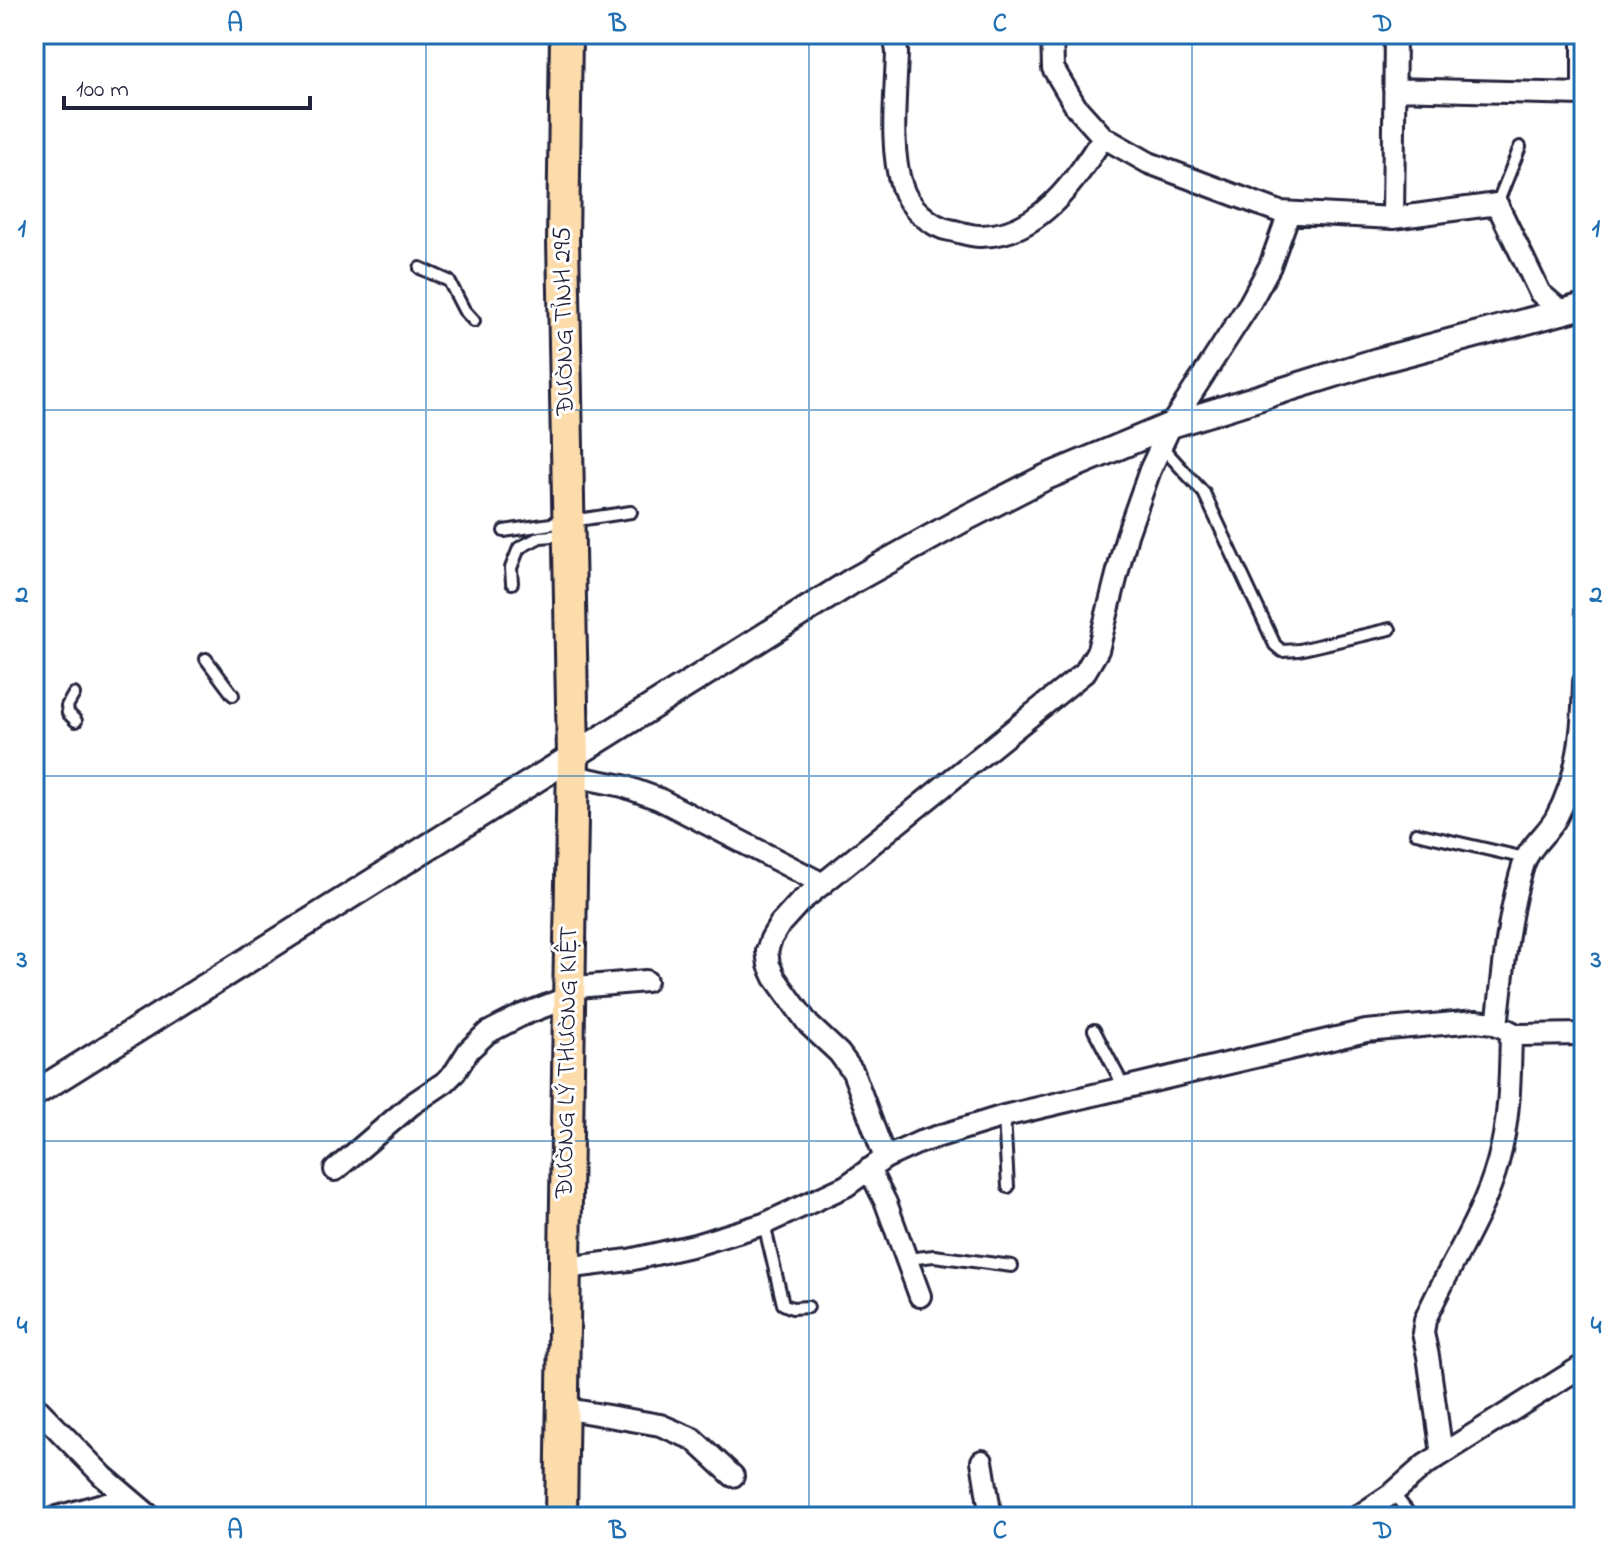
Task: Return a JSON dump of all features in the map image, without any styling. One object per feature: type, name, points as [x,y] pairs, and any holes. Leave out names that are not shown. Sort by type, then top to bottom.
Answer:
[{"type":"main road","name":"ĐƯỜNG TỈNH 295","points":[[566,34],[563,240],[571,608]]},
{"type":"main road","name":"ĐƯỜNG LÝ THƯỜNG KIỆT","points":[[561,1517],[573,765],[571,608]]},
{"type":"street","points":[[894,34],[897,52],[896,166],[911,204],[939,228],[979,236],[1008,233],[1042,213],[1075,182],[1103,137]]},
{"type":"street","points":[[1052,34],[1053,68],[1076,107],[1103,137],[1149,163],[1280,212],[1393,218],[1497,204],[1540,293],[1572,308]]},
{"type":"street","points":[[1393,218],[1395,34]]},
{"type":"street","points":[[1394,89],[1583,94],[1583,34]]},
{"type":"street","points":[[920,1296],[886,1203],[853,1072],[839,1053],[809,1025],[775,978],[767,951],[780,924],[800,902],[1085,672],[1098,650],[1127,535],[1150,470],[1166,436],[1250,303],[1270,266],[1289,213]]},
{"type":"street","points":[[34,1094],[573,765],[854,580],[1044,478],[1377,361],[1572,308]]},
{"type":"street","points":[[1442,1454],[1423,1333],[1425,1320],[1484,1200],[1498,1163],[1510,1093],[1504,1029],[1513,900],[1525,858],[1554,821],[1569,790],[1581,743],[1584,682]]},
{"type":"street","points":[[573,765],[659,799],[823,884]]},
{"type":"street","points":[[335,1170],[411,1105],[445,1082],[469,1050],[487,1033],[569,994],[577,987],[646,981]]},
{"type":"street","points":[[565,1268],[629,1260],[695,1245],[764,1224],[846,1186],[877,1164],[920,1142],[1004,1116],[1366,1031],[1476,1021],[1517,1035],[1584,1034]]},
{"type":"street","points":[[1357,1517],[1393,1493],[1425,1465],[1584,1365]]},
{"type":"street","points":[[34,1405],[151,1517]]},
{"type":"street","points":[[562,1408],[660,1425],[693,1439],[733,1476]]},
{"type":"street","points":[[982,1461],[991,1517]]},
{"type":"street","points":[[57,1517],[127,1497]]},
{"type":"lane","points":[[1497,204],[1520,147]]},
{"type":"lane","points":[[420,268],[449,281],[464,310],[474,321]]},
{"type":"lane","points":[[1166,436],[1204,493],[1275,645],[1282,651],[1299,650],[1390,629]]},
{"type":"lane","points":[[512,583],[511,568],[519,548],[540,537],[631,512]]},
{"type":"lane","points":[[504,531],[569,528]]},
{"type":"lane","points":[[206,659],[233,695]]},
{"type":"lane","points":[[74,694],[67,706],[68,713],[76,721]]},
{"type":"lane","points":[[1416,833],[1525,858]]},
{"type":"lane","points":[[1094,1030],[1125,1089]]},
{"type":"lane","points":[[1004,1116],[1008,1187]]},
{"type":"lane","points":[[764,1224],[783,1304],[792,1308],[808,1307]]},
{"type":"lane","points":[[907,1259],[934,1256],[1012,1266]]},
{"type":"lane","points":[[1393,1493],[1412,1517]]}]
